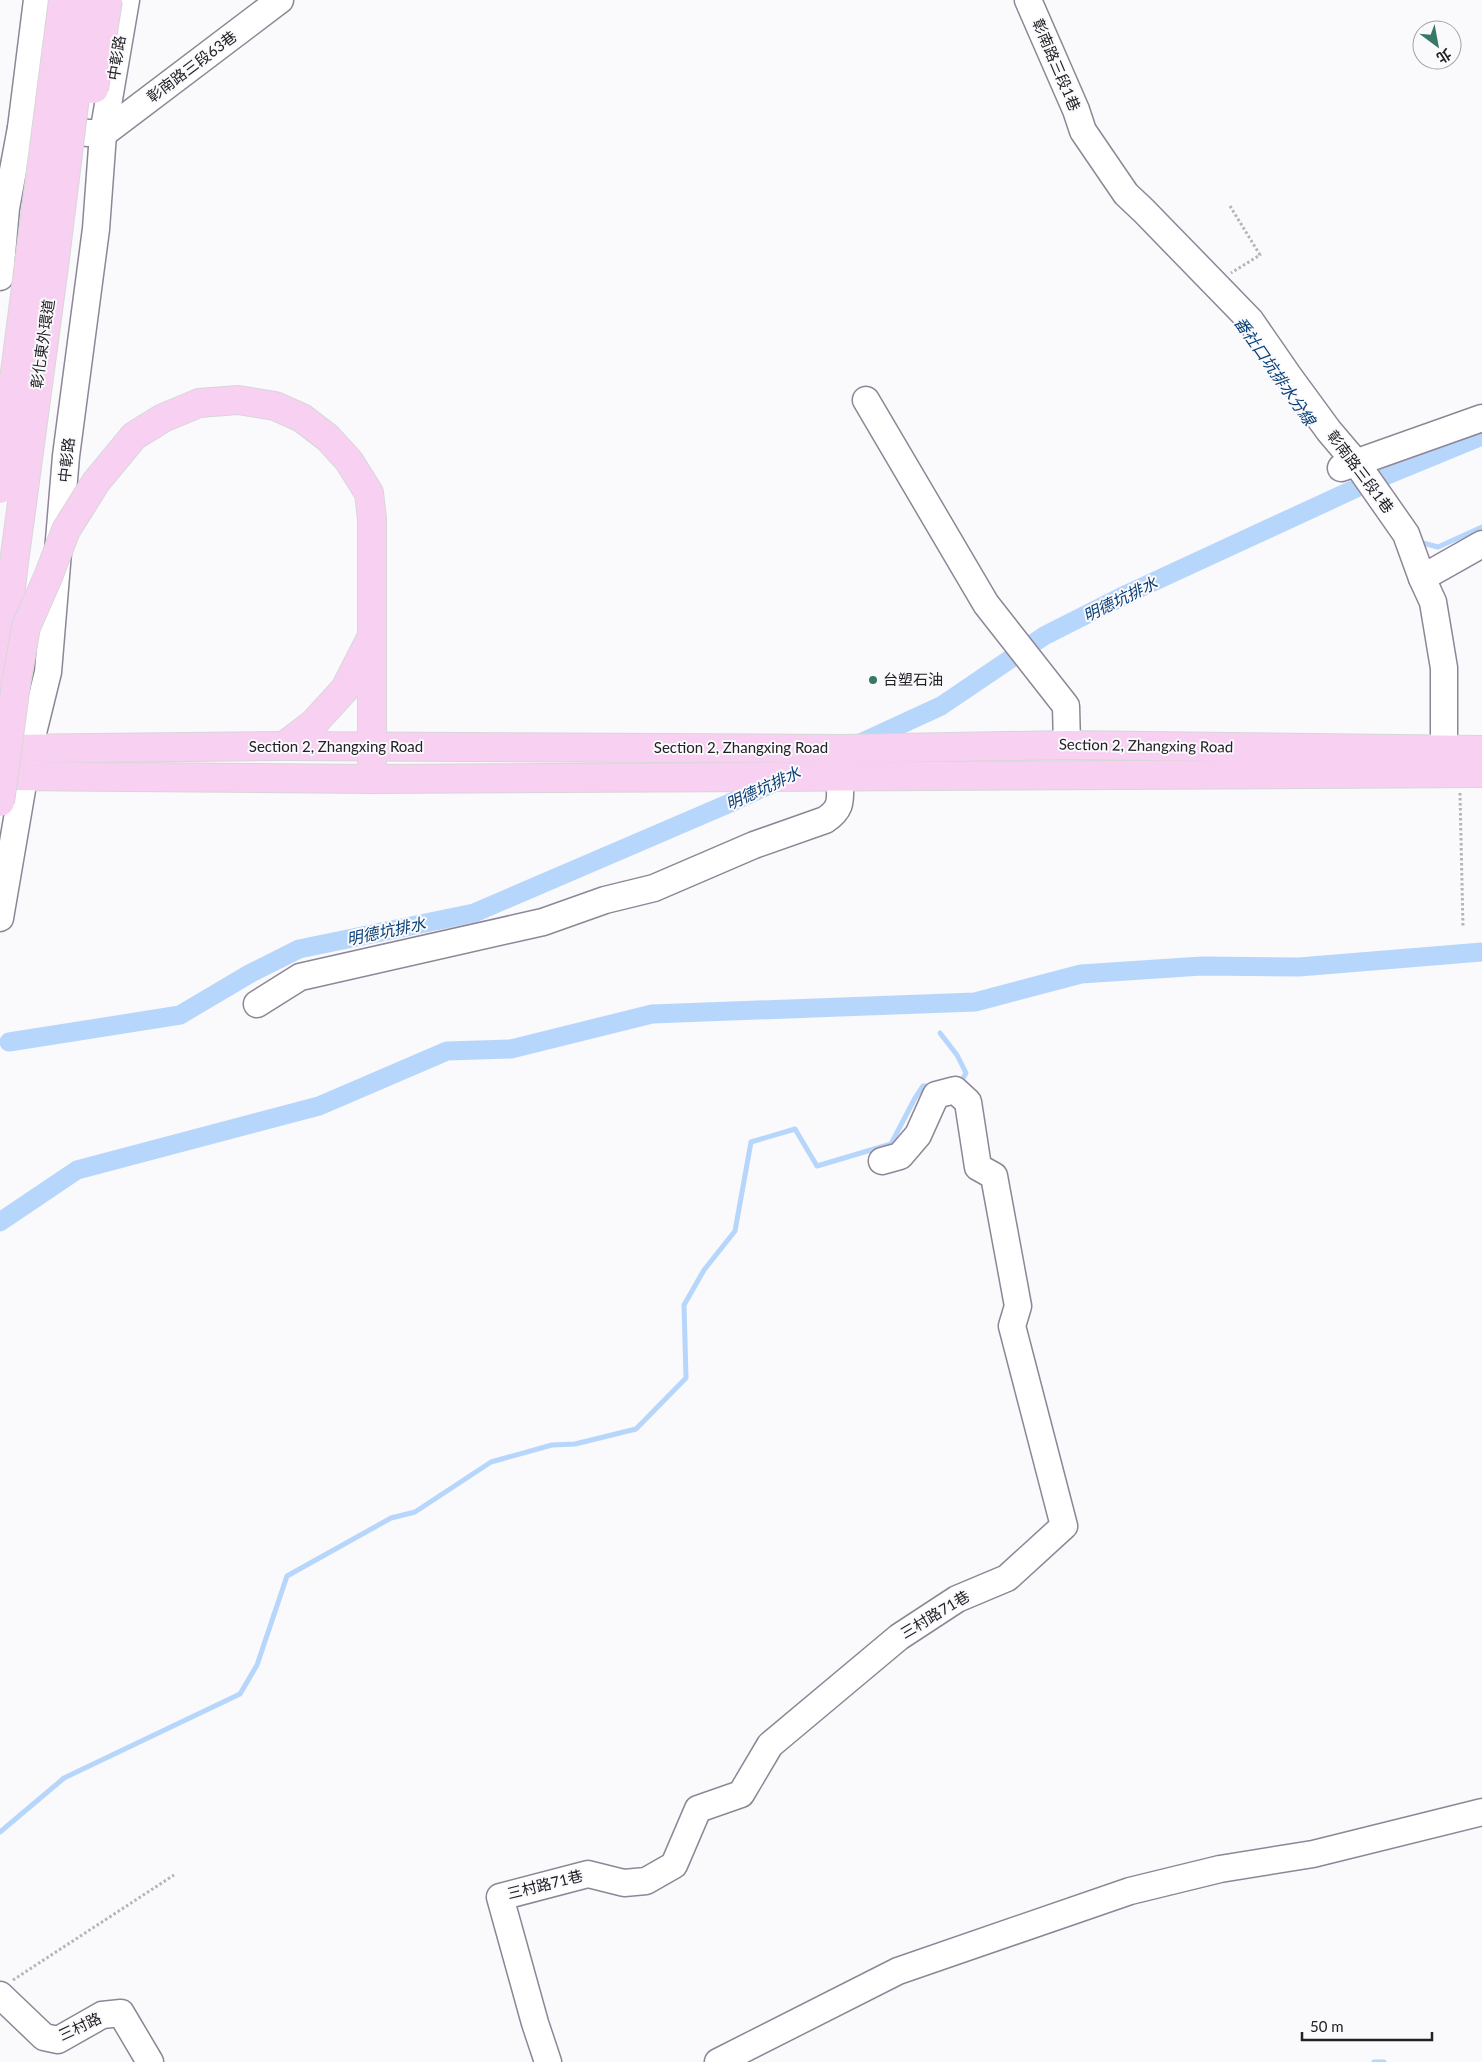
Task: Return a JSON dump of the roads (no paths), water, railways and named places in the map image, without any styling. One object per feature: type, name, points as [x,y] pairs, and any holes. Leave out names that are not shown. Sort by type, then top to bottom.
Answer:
[{"type":"main road","points":[[42,264],[32,144],[50,0]]},
{"type":"main road","name":"彰化東外環道","points":[[0,687],[42,264],[63,0]]},
{"type":"main road","name":"彰化東外環道","points":[[0,490],[42,264],[87,0]]},
{"type":"main road","points":[[42,264],[82,161],[108,0]]},
{"type":"main road","points":[[0,802],[16,684],[26,627],[66,530],[96,482],[134,436],[163,418],[199,402],[238,400],[275,406],[302,418],[328,438],[350,461],[369,492],[372,520],[372,779]]},
{"type":"main road","points":[[284,746],[313,724],[345,689],[372,636]]},
{"type":"main road","name":"Section 2, Zhangxing Road","points":[[0,749],[284,746],[842,749],[1066,745],[1447,762],[1482,773]]},
{"type":"main road","name":"Section 2, Zhangxing Road","points":[[12,776],[372,779],[840,777],[1447,762],[1482,750]]},
{"type":"street","points":[[0,277],[3,210],[21,128],[37,0]]},
{"type":"street","name":"中彰路","points":[[0,918],[12,776],[29,748],[48,672],[66,456],[96,229],[104,134],[126,0]]},
{"type":"street","name":"彰南路三段63巷","points":[[104,134],[280,0]]},
{"type":"street","name":"彰南路三段1巷","points":[[1010,0],[1046,85],[1064,117],[1083,131]]},
{"type":"street","name":"彰南路三段1巷","points":[[1028,0],[1076,110],[1083,131],[1126,194],[1250,320],[1329,431],[1349,466],[1375,503],[1422,578],[1433,602],[1444,668],[1447,762]]},
{"type":"street","points":[[21,128],[104,134]]},
{"type":"street","name":"彰南路三段1巷","points":[[1126,194],[1134,221],[1226,314],[1290,407],[1325,451],[1349,466]]},
{"type":"street","points":[[3,210],[96,229]]},
{"type":"street","points":[[866,400],[986,604],[1066,706],[1066,745]]},
{"type":"street","points":[[1349,466],[1482,418]]},
{"type":"street","points":[[1422,578],[1482,544]]},
{"type":"street","points":[[256,1004],[300,977],[543,922],[605,900],[654,888],[754,845],[825,820],[835,814],[841,801],[842,749]]},
{"type":"street","name":"三村路71巷","points":[[548,2062],[535,2023],[500,1897],[588,1874],[624,1883],[646,1881],[674,1865],[698,1809],[741,1794],[770,1746],[899,1637],[957,1599],[1007,1578],[1064,1526],[1012,1326],[1018,1306],[994,1176],[978,1167],[968,1102],[955,1090],[936,1095],[918,1135],[900,1156],[882,1161]]},
{"type":"street","points":[[718,2062],[898,1971],[1130,1892],[1220,1869],[1313,1854],[1482,1812]]},
{"type":"street","name":"三村路","points":[[4,1989],[44,2036],[58,2040],[102,2015],[121,2013],[150,2062]]},
{"type":"waterway","name":"明德坑排水","points":[[9,1042],[180,1015],[251,973],[299,949],[474,913],[730,803],[941,706],[1044,636],[1127,594],[1363,485],[1482,436]]},
{"type":"waterway","points":[[1419,542],[1438,547],[1482,527]]},
{"type":"waterway","points":[[0,1222],[77,1170],[319,1106],[447,1051],[511,1049],[652,1014],[975,1002],[1081,974],[1202,966],[1299,967],[1482,952]]},
{"type":"waterway","points":[[940,1033],[957,1055],[966,1073],[959,1085]]},
{"type":"waterway","points":[[0,1832],[64,1778],[240,1694],[257,1665],[287,1576],[391,1518],[415,1512],[491,1462],[552,1445],[575,1444],[636,1429],[686,1378],[684,1305],[704,1270],[735,1231],[751,1142],[795,1129],[817,1166],[891,1144],[923,1086],[933,1086]]},
{"type":"waterway","points":[[1374,2062],[1384,2062]]},
{"type":"place","name":"台塑石油","points":[[873,680]]},
{"type":"water label","name":"番社口坑排水分線","points":[[1275,371]]}]
